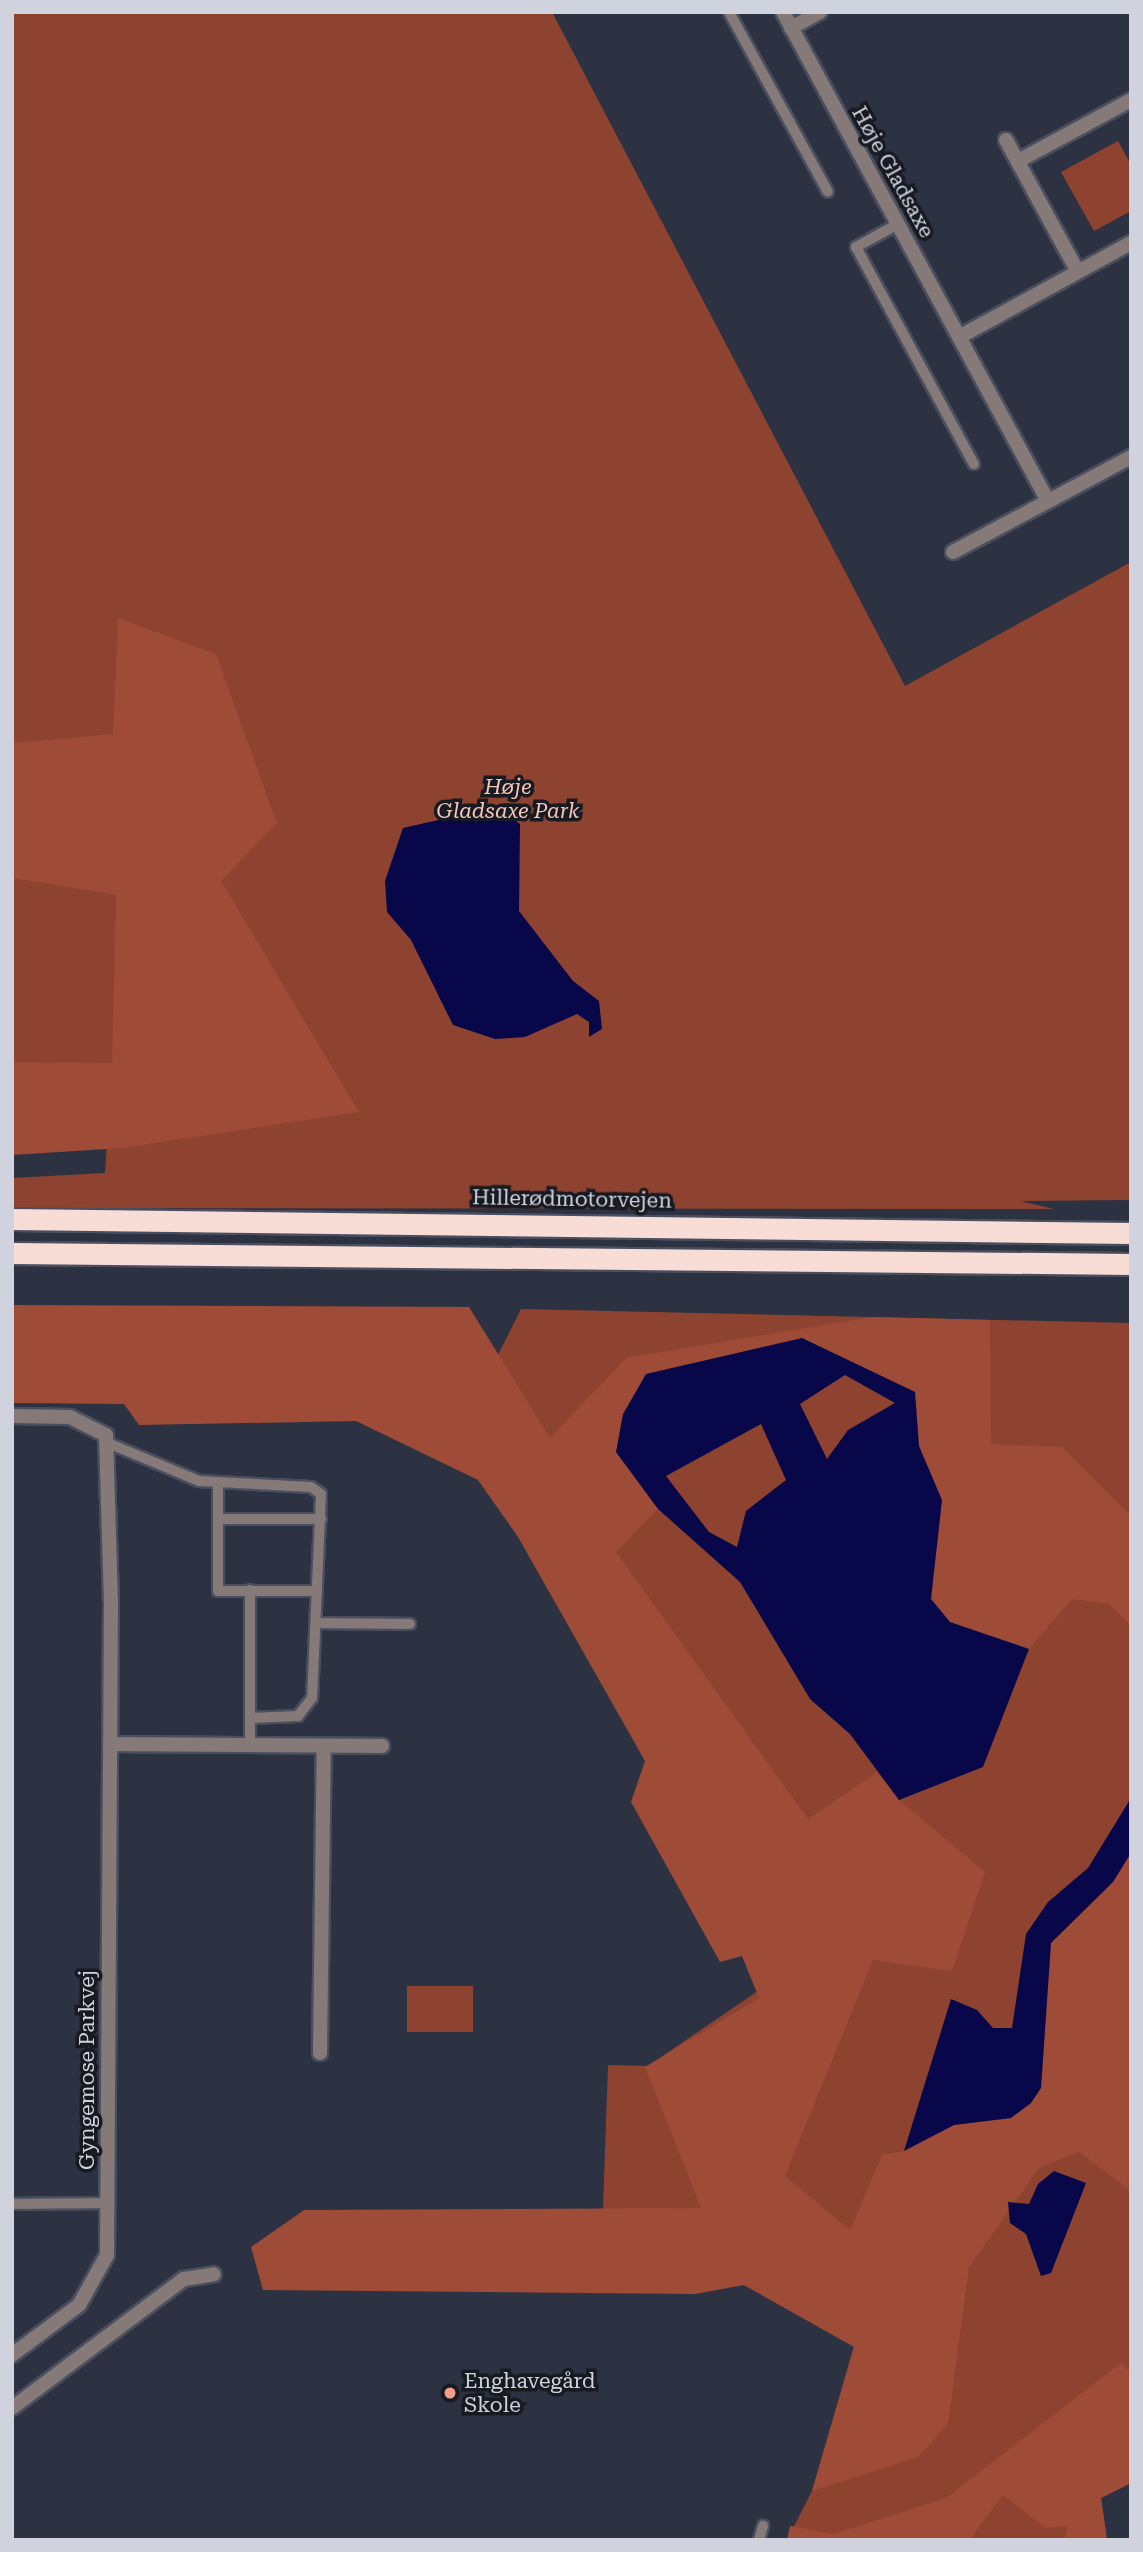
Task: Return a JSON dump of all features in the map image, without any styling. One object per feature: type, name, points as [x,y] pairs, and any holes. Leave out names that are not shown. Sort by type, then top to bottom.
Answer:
[{"type":"highway","name":"Hillerødmotorvejen","points":[[12,1219],[1131,1233]]},
{"type":"highway","points":[[12,1253],[1131,1264]]},
{"type":"highway","points":[[12,1261],[166,1254]]},
{"type":"street","name":"Høje Gladsaxe","points":[[783,12],[1048,501]]},
{"type":"street","points":[[791,28],[820,12]]},
{"type":"street","points":[[1018,161],[1131,100]]},
{"type":"street","points":[[1006,140],[1078,272]]},
{"type":"street","points":[[959,337],[1131,243]]},
{"type":"street","points":[[953,552],[1131,457]]},
{"type":"street","points":[[12,1416],[70,1417],[91,1424],[108,1443]]},
{"type":"street","name":"Gyngemose Parkvej","points":[[12,2355],[79,2305],[96,2284],[107,2255],[110,1744],[108,1443]]},
{"type":"street","points":[[110,1744],[382,1746]]},
{"type":"street","points":[[320,2053],[324,1747]]},
{"type":"street","points":[[12,2408],[184,2279],[214,2274]]},
{"type":"lane","points":[[729,12],[828,192]]},
{"type":"lane","points":[[898,224],[856,247],[974,464]]},
{"type":"lane","points":[[108,1443],[218,1485],[315,1488],[322,1498],[316,1623],[306,1709],[298,1716],[250,1718]]},
{"type":"lane","points":[[218,1485],[218,1591],[317,1591]]},
{"type":"lane","points":[[218,1519],[321,1519]]},
{"type":"lane","points":[[250,1590],[250,1746]]},
{"type":"lane","points":[[316,1623],[410,1624]]},
{"type":"lane","points":[[12,2204],[107,2203]]},
{"type":"lane","points":[[759,2540],[763,2526]]},
{"type":"green space","name":"Høje Gladsaxe Park","points":[[12,12],[552,12],[905,686],[1131,562],[1131,1200],[1020,1201],[1054,1209],[12,1208],[12,1178],[105,1173],[112,1064],[12,1062]]},
{"type":"green space","points":[[1118,141],[1131,165],[1131,211],[1094,231],[1061,172]]},
{"type":"green space","points":[[521,1309],[1131,1323],[1131,2483],[1101,2498],[1107,2540],[787,2540],[812,2491],[854,2346],[744,2285],[507,2291],[603,2208],[608,2065],[648,2066],[768,1984],[589,1514],[493,1365]]},
{"type":"green space","points":[[407,1986],[473,1986],[473,2032],[407,2032]]},
{"type":"shaded area","points":[[118,618],[216,654],[277,823],[221,881],[359,1112],[122,1148],[12,1155],[12,1062],[112,1063],[116,895],[12,878],[12,743],[113,734]]},
{"type":"shaded area","points":[[496,807],[520,824],[519,911],[573,981],[599,1001],[602,1029],[589,1037],[589,1022],[577,1014],[525,1037],[495,1039],[453,1025],[411,940],[387,912],[385,881],[403,828]]},
{"type":"shaded area","points":[[12,1305],[469,1307],[550,1438],[626,1358],[873,1317],[990,1320],[991,1444],[1062,1447],[1131,1516],[1131,1626],[1110,1604],[1072,1599],[1029,1649],[949,1622],[931,1599],[942,1500],[919,1446],[915,1392],[802,1338],[616,1452],[658,1509],[616,1552],[808,1819],[877,1772],[899,1800],[985,1872],[952,1971],[873,1960],[785,2176],[850,2230],[882,2155],[904,2151],[954,2125],[1011,2118],[1041,2088],[1051,1943],[1113,1882],[1131,1853],[1131,2191],[1079,2152],[1039,2168],[969,2267],[948,2424],[918,2457],[812,2491],[854,2347],[744,2285],[695,2294],[263,2290],[251,2247],[304,2210],[701,2208],[645,2067],[759,1998],[742,1956],[720,1962],[631,1802],[645,1761],[518,1537],[478,1480],[356,1421],[139,1425],[124,1404],[12,1403]]},
{"type":"shaded area","points":[[802,1338],[915,1392],[919,1446],[942,1500],[931,1599],[950,1622],[1029,1649],[983,1767],[899,1800],[850,1734],[810,1699],[740,1582],[658,1509],[616,1452],[623,1414],[646,1374]],"holes":[[[845,1375],[895,1403],[848,1430],[827,1459],[800,1404]],[[761,1424],[786,1480],[746,1511],[737,1547],[709,1532],[666,1476]]]},
{"type":"shaded area","points":[[1131,1798],[1131,1853],[1113,1882],[1051,1943],[1041,2088],[1031,2103],[1011,2118],[954,2125],[904,2151],[951,1999],[977,2010],[993,2028],[1012,2028],[1026,1934],[1048,1902],[1088,1868]]},
{"type":"shaded area","points":[[1054,2171],[1086,2183],[1051,2273],[1041,2276],[1026,2234],[1010,2223],[1008,2202],[1029,2204],[1038,2184]]},
{"type":"shaded area","points":[[1121,2363],[1131,2372],[1131,2483],[1101,2498],[1107,2540],[1065,2540],[1067,2526],[1046,2528],[1003,2495],[969,2540],[787,2540],[790,2526],[834,2534],[946,2498]]},
{"type":"place","name":"Enghavegård Skole","points":[[450,2393]]}]
